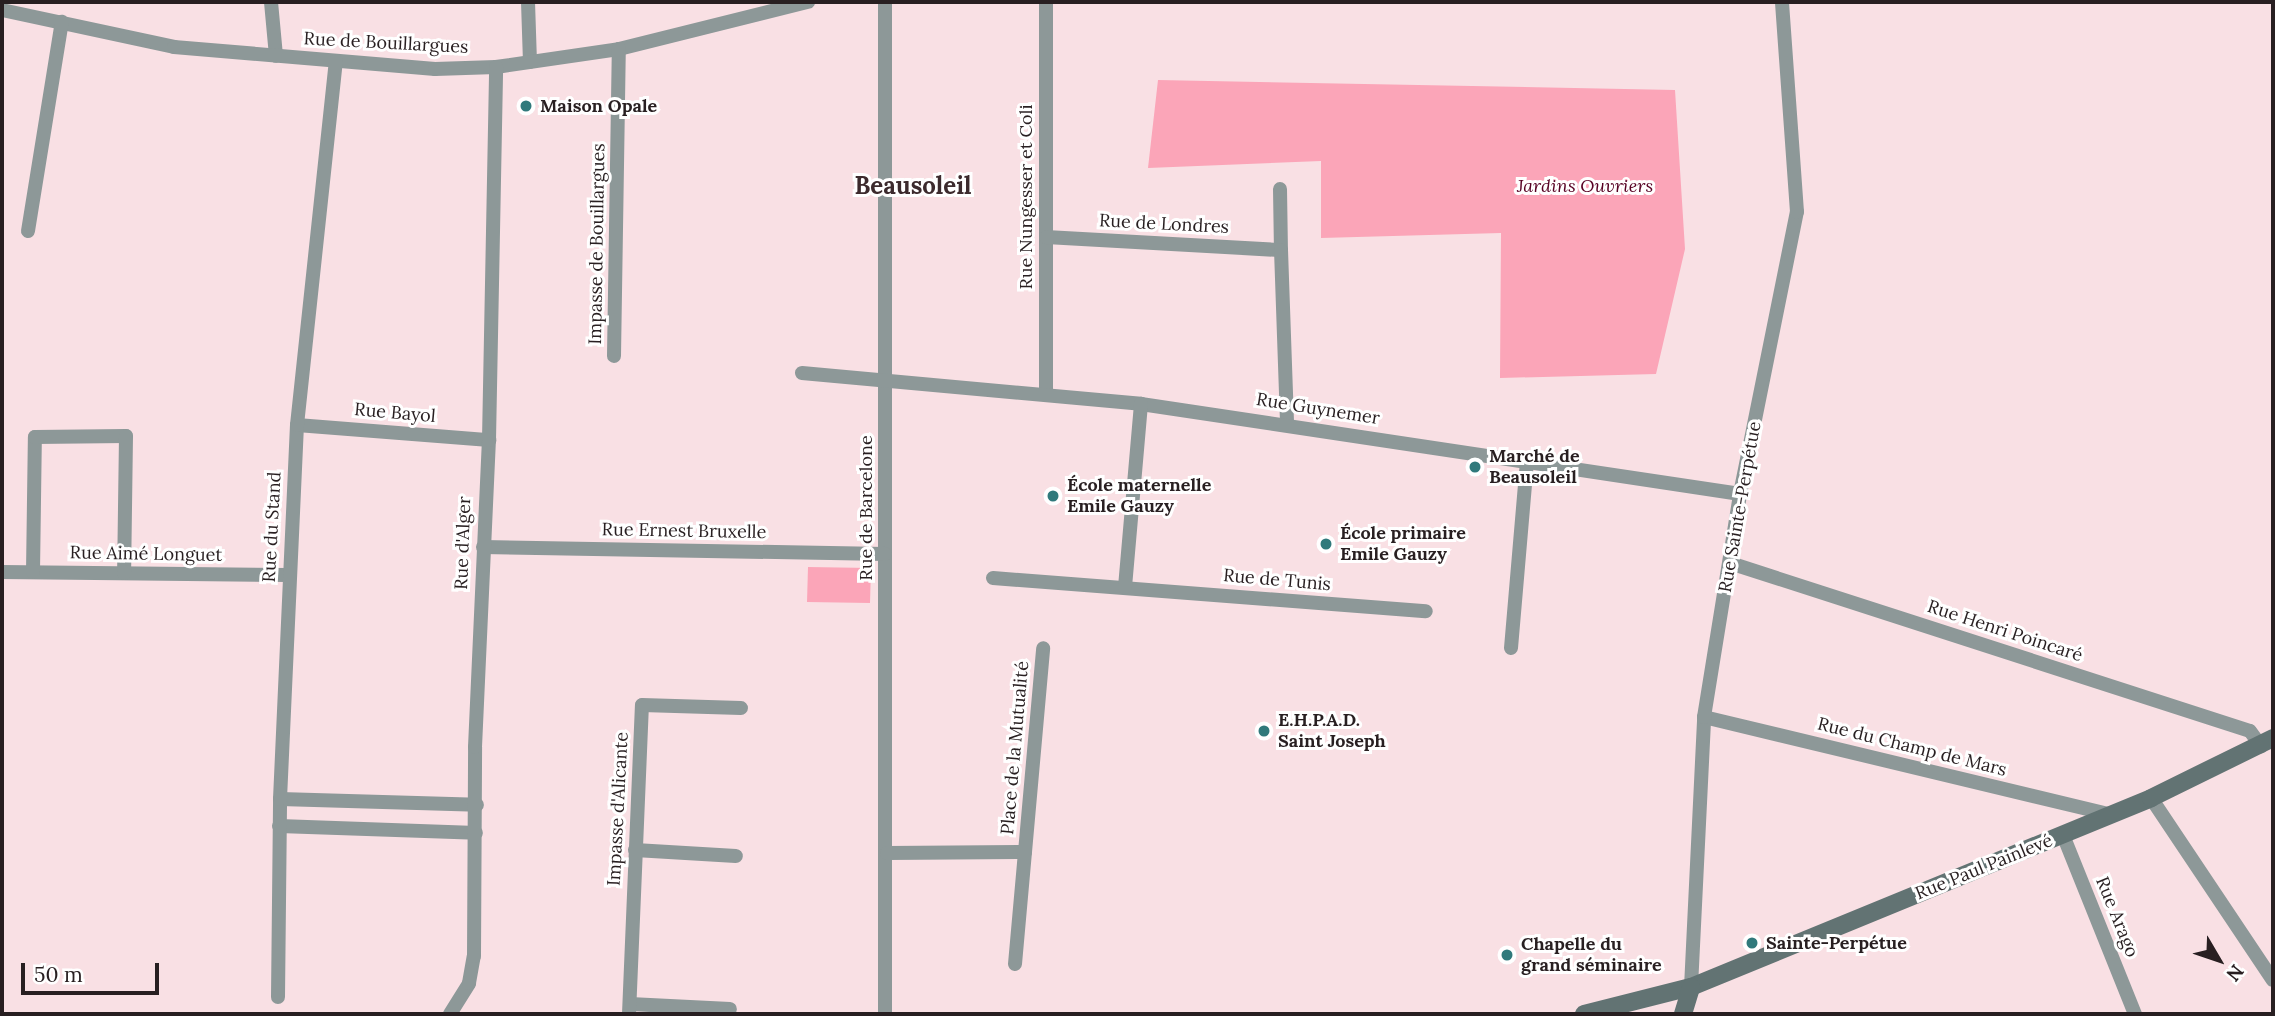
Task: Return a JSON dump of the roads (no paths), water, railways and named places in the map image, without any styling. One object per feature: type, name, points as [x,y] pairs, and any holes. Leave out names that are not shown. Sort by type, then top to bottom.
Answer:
[{"type":"street","points":[[271,2],[276,56]]},
{"type":"street","points":[[528,2],[530,62]]},
{"type":"street","name":"Rue de Bouillargues","points":[[2,10],[174,47],[435,69],[496,67],[620,49],[808,2]]},
{"type":"street","name":"Rue de Barcelone","points":[[885,2],[888,380],[885,554],[885,1014]]},
{"type":"street","name":"Rue Nungesser et Coli","points":[[1046,2],[1046,392]]},
{"type":"street","name":"Rue Sainte-Perpétue","points":[[1684,1014],[1691,987],[1704,717],[1740,494],[1797,212],[1782,2]]},
{"type":"street","points":[[28,231],[62,22]]},
{"type":"street","name":"Impasse de Bouillargues","points":[[614,356],[620,49]]},
{"type":"street","name":"Rue du Stand","points":[[278,997],[279,826],[297,425],[336,61]]},
{"type":"street","name":"Rue d'Alger","points":[[450,1014],[469,983],[474,956],[482,547],[489,440],[496,67]]},
{"type":"street","points":[[1280,189],[1287,423]]},
{"type":"street","name":"Rue de Londres","points":[[1046,237],[1281,250]]},
{"type":"street","name":"Rue Guynemer","points":[[802,373],[1046,392],[1141,404],[1287,423],[1740,494]]},
{"type":"street","points":[[1125,587],[1141,404]]},
{"type":"street","name":"Rue Bayol","points":[[297,425],[489,440]]},
{"type":"street","points":[[33,572],[35,437],[126,436],[124,573]]},
{"type":"street","points":[[1511,648],[1527,461]]},
{"type":"street","name":"Rue Ernest Bruxelle","points":[[482,547],[885,554]]},
{"type":"street","name":"Rue Henri Poincaré","points":[[1730,563],[2250,731],[2267,742]]},
{"type":"street","name":"Rue Aimé Longuet","points":[[2,572],[289,575]]},
{"type":"street","name":"Rue de Tunis","points":[[993,578],[1426,611]]},
{"type":"street","name":"Place de la Mutualité","points":[[1015,964],[1043,648]]},
{"type":"street","name":"Impasse d'Alicante","points":[[629,1009],[642,705],[741,708]]},
{"type":"street","name":"Rue du Champ de Mars","points":[[1704,717],[2111,815]]},
{"type":"street","name":"Rue Paul Painlevé","points":[[1584,1014],[1691,987],[2151,798],[2267,742]]},
{"type":"street","points":[[2151,798],[2273,980]]},
{"type":"street","points":[[280,799],[477,805]]},
{"type":"street","points":[[279,826],[476,833]]},
{"type":"street","name":"Rue Arago","points":[[2063,835],[2135,1014]]},
{"type":"street","points":[[635,850],[736,856]]},
{"type":"street","name":"Place de la Mutualité","points":[[887,853],[1025,852]]},
{"type":"street","points":[[629,1009],[730,1009]]},
{"type":"place","name":"Maison Opale","points":[[526,106]]},
{"type":"place","name":"Marché de Beausoleil","points":[[1475,467]]},
{"type":"place","name":"École maternelle Emile Gauzy","points":[[1053,496]]},
{"type":"place","name":"École primaire Emile Gauzy","points":[[1326,544]]},
{"type":"place","name":"E.H.P.A.D. Saint Joseph","points":[[1264,731]]},
{"type":"place","name":"Sainte-Perpétue","points":[[1752,943]]},
{"type":"place","name":"Chapelle du grand séminaire","points":[[1507,955]]},
{"type":"district","name":"Beausoleil","points":[[913,186]]},
{"type":"park label","name":"Jardins Ouvriers","points":[[1585,186]]}]
